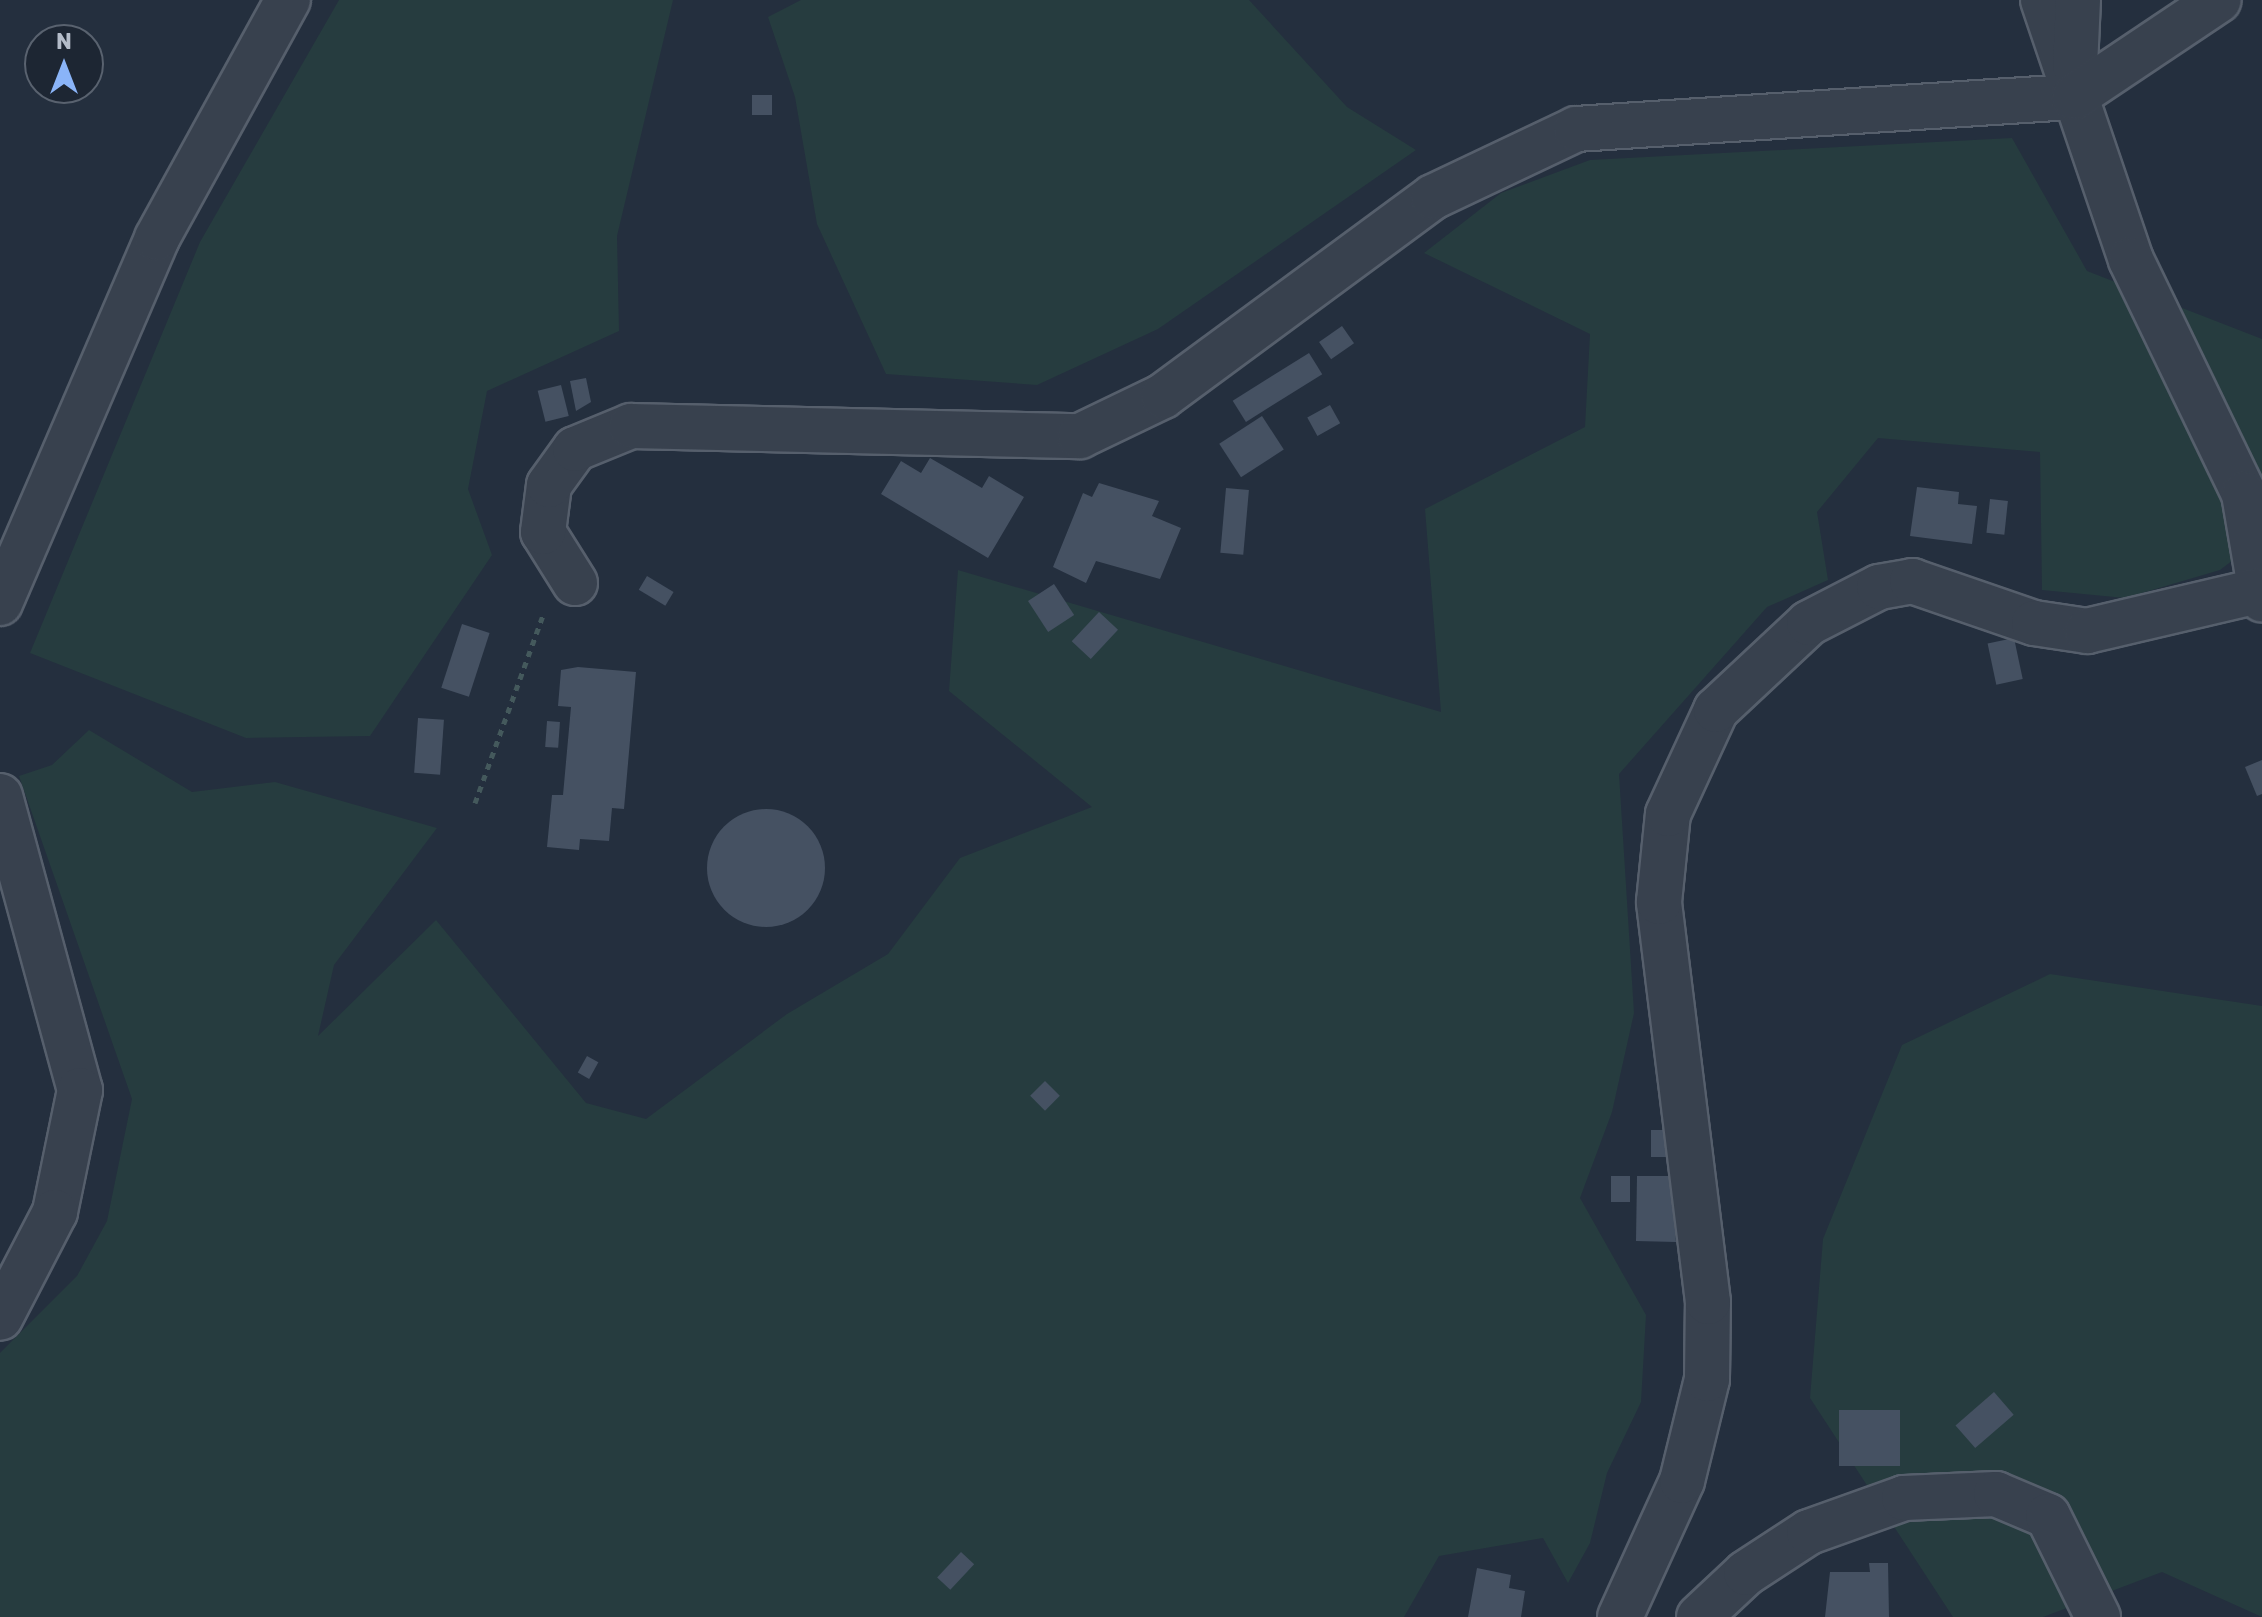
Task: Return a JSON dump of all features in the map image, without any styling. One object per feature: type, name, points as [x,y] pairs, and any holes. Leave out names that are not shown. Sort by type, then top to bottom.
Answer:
[{"type":"street","points":[[0,603],[157,238],[288,0]]},
{"type":"street","points":[[1620,1617],[1682,1481],[1707,1379],[1708,1302],[1659,902],[1668,814],[1716,710],[1809,623],[1879,587],[1912,581],[2034,623],[2087,631],[2260,595],[2244,494],[2131,260],[2043,0]]},
{"type":"street","points":[[2074,97],[2078,0]]},
{"type":"street","points":[[570,574],[543,532],[549,485],[575,449],[631,426],[1080,436],[1163,396],[1433,197],[1576,129],[2074,97],[2219,0]]},
{"type":"street","points":[[0,796],[80,1090],[55,1212],[0,1318]]},
{"type":"street","points":[[1699,1617],[1746,1573],[1809,1532],[1904,1498],[1996,1494],[2048,1516],[2098,1617]]},
{"type":"path","points":[[475,803],[570,574]]},
{"type":"green space","points":[[339,0],[673,0],[617,236],[619,331],[487,391],[468,489],[492,555],[370,736],[246,738],[30,653],[200,242]]},
{"type":"green space","points":[[801,0],[1249,0],[1347,107],[1416,150],[1158,329],[1037,385],[886,374],[817,224],[795,97],[768,17]]},
{"type":"green space","points":[[2012,138],[2087,271],[2262,339],[2262,538],[2220,570],[2125,598],[2042,590],[2040,452],[1878,438],[1817,512],[1828,580],[1767,607],[1619,774],[1634,1013],[1612,1112],[1580,1198],[1646,1315],[1641,1402],[1607,1473],[1590,1543],[1568,1583],[1543,1538],[1439,1556],[1404,1617],[0,1617],[0,1353],[77,1276],[107,1221],[132,1099],[19,776],[52,765],[89,730],[192,792],[275,782],[437,828],[334,965],[318,1036],[436,920],[586,1103],[646,1119],[787,1014],[888,954],[960,858],[1092,807],[949,691],[958,570],[1441,712],[1425,509],[1585,427],[1590,334],[1424,253],[1501,193],[1590,160]]},
{"type":"green space","points":[[2050,974],[2262,1006],[2262,1617],[2162,1572],[2043,1617],[1953,1617],[1810,1398],[1823,1239],[1902,1045]]},
{"type":"building","points":[[752,95],[772,95],[772,115],[752,115]]},
{"type":"building","points":[[1342,326],[1354,343],[1331,359],[1319,342]]},
{"type":"building","points":[[1309,353],[1322,374],[1246,422],[1233,401]]},
{"type":"building","points":[[586,378],[591,402],[576,411],[570,381]]},
{"type":"building","points":[[561,385],[569,416],[545,422],[538,391]]},
{"type":"building","points":[[1330,405],[1340,423],[1317,436],[1307,418]]},
{"type":"building","points":[[1262,416],[1284,450],[1241,477],[1219,444]]},
{"type":"building","points":[[930,458],[982,488],[989,476],[1024,497],[988,558],[881,494],[901,461],[921,473]]},
{"type":"building","points":[[1099,483],[1159,501],[1152,516],[1181,528],[1160,579],[1096,561],[1086,583],[1053,567],[1083,493],[1092,497]]},
{"type":"building","points":[[1917,487],[1959,492],[1958,504],[1977,506],[1972,544],[1910,536]]},
{"type":"building","points":[[1226,488],[1249,490],[1243,555],[1220,553]]},
{"type":"building","points":[[1990,499],[2008,501],[2004,535],[1986,533]]},
{"type":"building","points":[[647,576],[674,592],[665,606],[639,590]]},
{"type":"building","points":[[1054,584],[1074,615],[1048,632],[1028,601]]},
{"type":"building","points":[[1099,612],[1118,630],[1091,659],[1072,641]]},
{"type":"building","points":[[462,624],[490,633],[469,697],[441,688]]},
{"type":"building","points":[[2014,638],[2023,679],[1996,685],[1988,644]]},
{"type":"building","points":[[578,667],[636,672],[624,809],[612,808],[609,841],[580,839],[579,850],[547,847],[552,795],[563,795],[571,707],[558,706],[561,670]]},
{"type":"building","points":[[418,718],[444,720],[440,775],[414,773]]},
{"type":"building","points":[[547,721],[560,722],[558,748],[545,747]]},
{"type":"building","points":[[2262,760],[2262,794],[2257,796],[2245,767]]},
{"type":"building","points":[[766,809],[789,813],[808,826],[821,845],[825,868],[821,891],[808,910],[789,923],[766,927],[743,923],[724,910],[711,891],[707,868],[711,845],[724,826],[743,813]]},
{"type":"building","points":[[587,1056],[598,1062],[589,1079],[578,1073]]},
{"type":"building","points":[[1045,1081],[1060,1096],[1045,1111],[1030,1096]]},
{"type":"building","points":[[1651,1130],[1669,1130],[1669,1157],[1651,1157]]},
{"type":"building","points":[[1611,1176],[1630,1176],[1630,1202],[1611,1202]]},
{"type":"building","points":[[1637,1176],[1670,1176],[1676,1242],[1636,1241]]},
{"type":"building","points":[[1994,1392],[2014,1415],[1975,1448],[1956,1425]]},
{"type":"building","points":[[1839,1410],[1900,1410],[1900,1466],[1839,1466]]},
{"type":"building","points":[[961,1552],[974,1564],[950,1590],[937,1578]]},
{"type":"building","points":[[1869,1563],[1888,1563],[1889,1617],[1825,1617],[1830,1572],[1870,1572]]},
{"type":"building","points":[[1477,1568],[1511,1575],[1509,1588],[1525,1591],[1521,1617],[1468,1617]]}]
